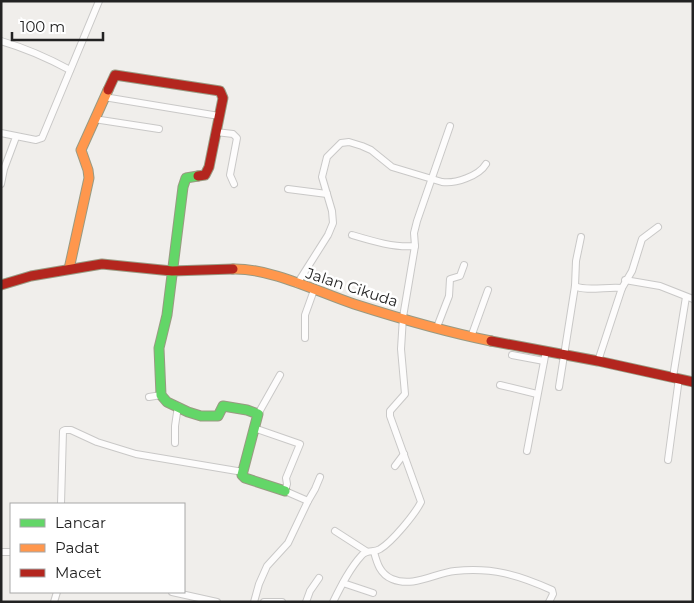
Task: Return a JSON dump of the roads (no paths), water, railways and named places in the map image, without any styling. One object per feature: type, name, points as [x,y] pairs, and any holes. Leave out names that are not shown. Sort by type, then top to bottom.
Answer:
[{"type":"street","points":[[1,133],[36,140],[42,138],[99,1]]},
{"type":"street","points":[[1,41],[20,46],[70,70]]},
{"type":"street","points":[[68,269],[89,178],[89,168],[81,150],[112,78],[119,74],[218,90],[222,93],[220,116],[207,172],[205,175],[189,177],[184,180],[167,316],[158,352],[162,395],[167,402],[195,414],[209,417],[218,416],[223,406],[258,414]]},
{"type":"street","points":[[104,97],[220,116]]},
{"type":"street","points":[[94,119],[159,129]]},
{"type":"street","points":[[333,602],[362,555],[370,551],[379,550],[393,537],[422,502],[390,416],[390,411],[405,394],[400,349],[403,317],[415,246],[414,233],[450,126]]},
{"type":"street","points":[[216,132],[233,134],[237,138],[230,175],[234,184]]},
{"type":"street","points":[[1,184],[4,169],[16,137]]},
{"type":"street","points":[[297,284],[328,235],[333,223],[333,216],[322,177],[327,157],[341,143],[349,142],[370,150],[392,167],[442,182],[450,182],[479,173],[486,164]]},
{"type":"street","points":[[288,189],[327,194]]},
{"type":"street","points":[[598,361],[622,288],[632,271],[642,239],[646,234],[658,227]]},
{"type":"street","points":[[352,235],[369,240],[415,246]]},
{"type":"street","points":[[558,387],[575,286],[576,261],[582,237]]},
{"type":"street","name":"Jalan Cikuda","points":[[2,283],[102,264],[172,271],[247,269],[355,304],[470,337],[598,361],[693,382]]},
{"type":"street","points":[[437,327],[449,296],[450,279],[460,276],[464,265]]},
{"type":"street","points":[[625,280],[660,286],[690,298],[676,378],[668,460]]},
{"type":"street","points":[[575,286],[580,288],[622,288]]},
{"type":"street","points":[[305,338],[305,315],[314,290]]},
{"type":"street","points":[[470,337],[488,290]]},
{"type":"street","points":[[527,451],[546,351]]},
{"type":"street","points":[[512,355],[544,361]]},
{"type":"street","points":[[280,375],[258,414],[242,475],[245,478],[285,491],[308,501]]},
{"type":"street","points":[[500,385],[537,394]]},
{"type":"street","points":[[149,397],[162,395]]},
{"type":"street","points":[[174,443],[174,426],[178,406]]},
{"type":"street","points":[[254,428],[300,444],[286,478],[285,491]]},
{"type":"street","points":[[61,503],[63,431],[65,430],[71,430],[97,442],[136,454],[243,472]]},
{"type":"street","points":[[394,466],[404,454]]},
{"type":"street","points":[[254,602],[267,566],[288,544],[320,477]]},
{"type":"street","points":[[335,531],[370,551],[380,570],[389,578],[396,580],[418,580],[455,571],[492,570],[515,574],[552,590],[554,594],[549,602]]},
{"type":"street","points":[[306,602],[310,591],[319,578]]},
{"type":"street","points":[[343,583],[373,593]]},
{"type":"street","points":[[176,593],[217,602]]},
{"type":"street","points":[[264,602],[282,602]]}]
